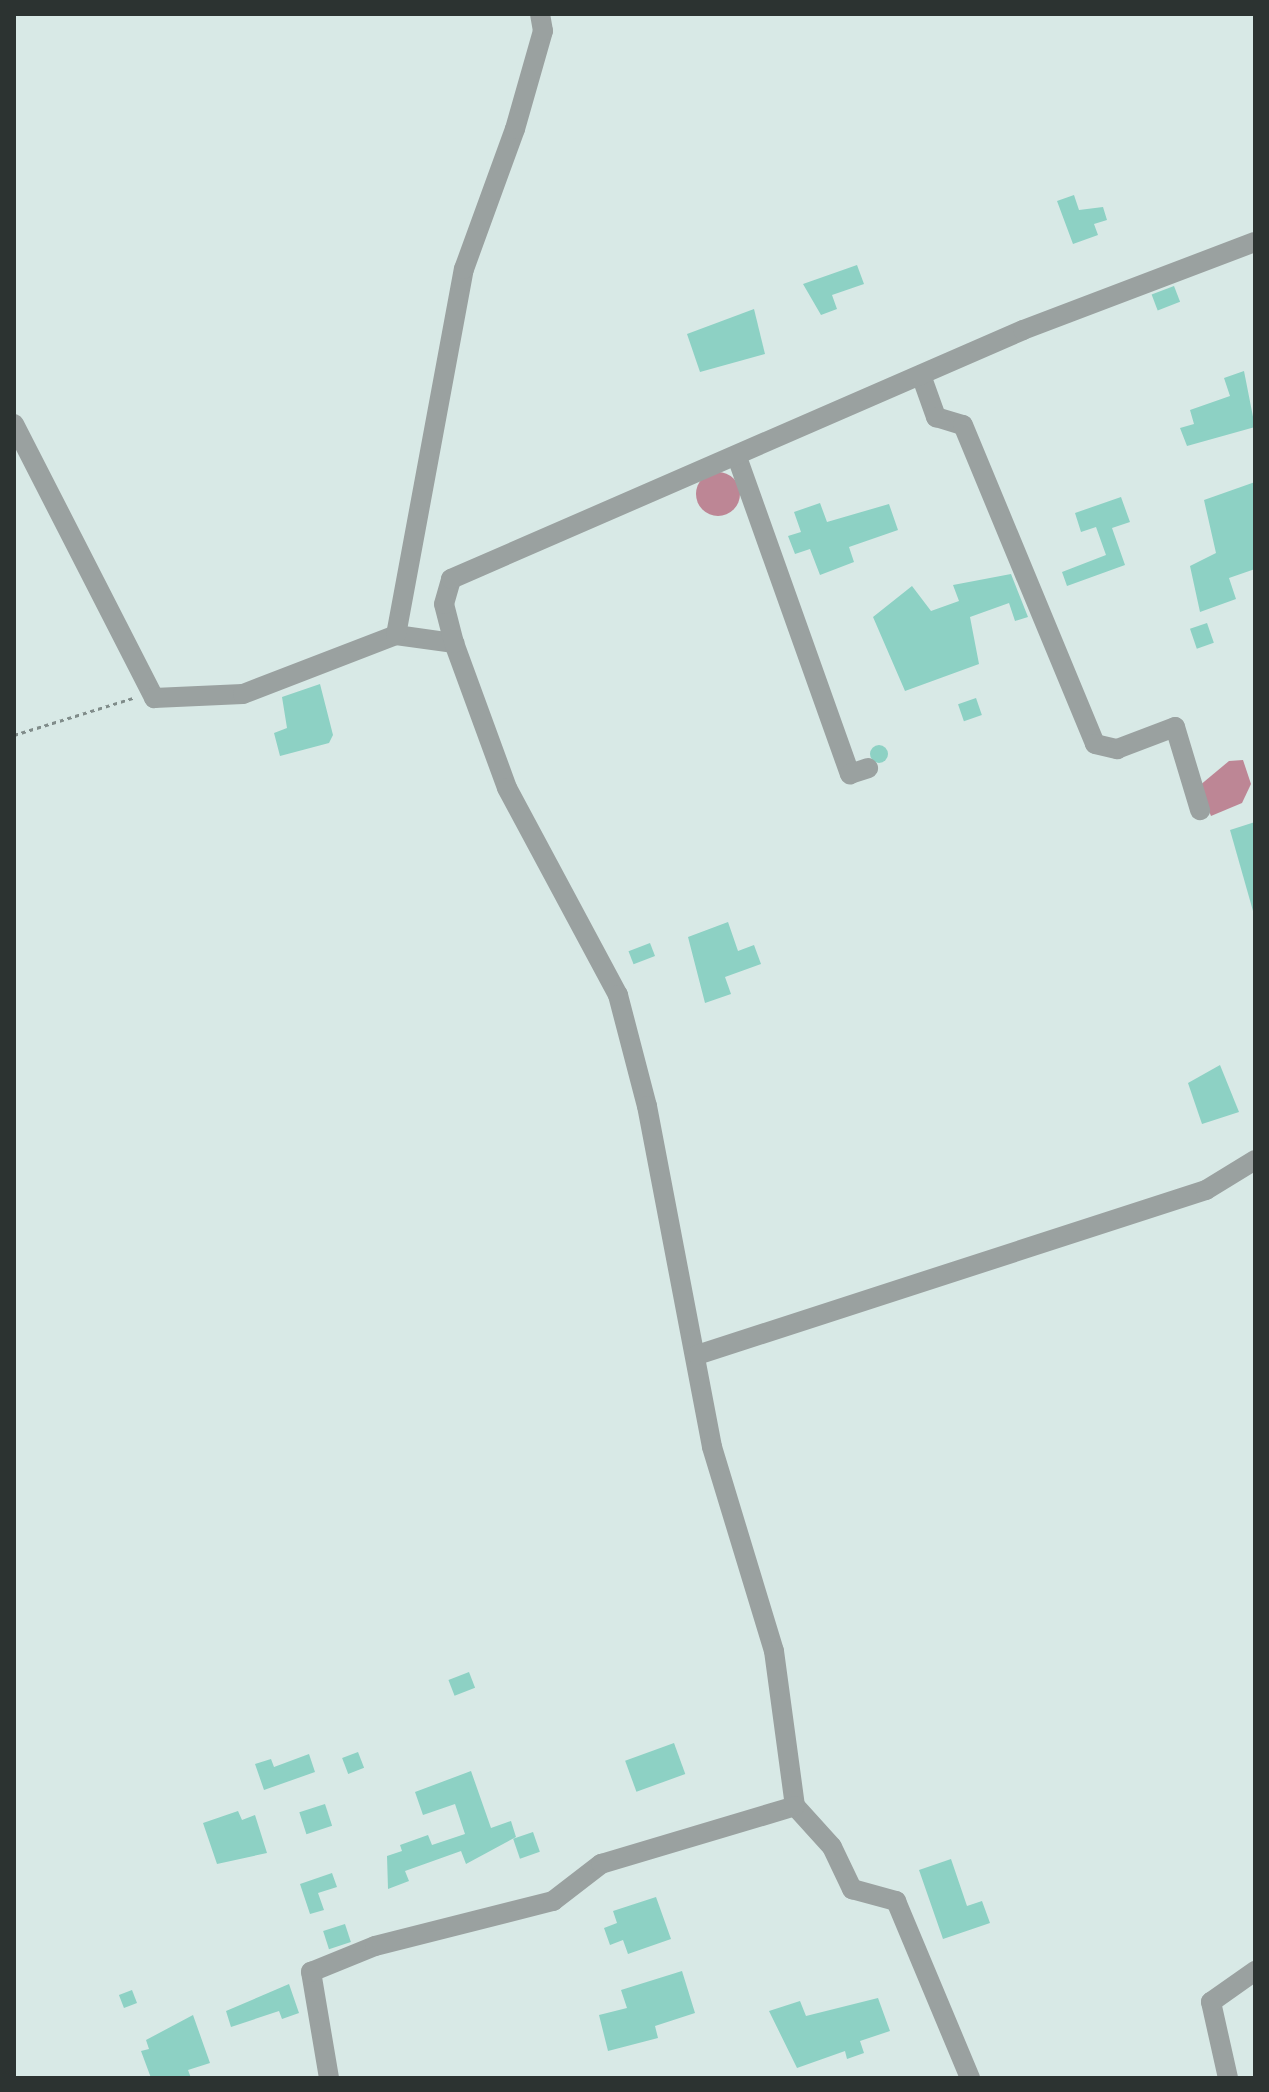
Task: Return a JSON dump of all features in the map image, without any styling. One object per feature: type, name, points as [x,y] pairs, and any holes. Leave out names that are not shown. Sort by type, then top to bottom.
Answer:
[{"type":"street","points":[[396,635],[464,269],[515,129],[543,31],[540,14]]},
{"type":"street","points":[[970,2078],[896,1901],[852,1889],[832,1847],[795,1806],[774,1651],[712,1447],[697,1355],[618,995],[507,788],[454,643],[444,604],[451,579],[541,534],[737,457],[921,375],[1255,242]]},
{"type":"street","points":[[921,375],[936,417],[963,425],[1095,744],[1117,749],[1175,727],[1200,810]]},
{"type":"street","points":[[14,424],[154,698],[243,694],[396,635],[454,643]]},
{"type":"street","points":[[737,457],[850,774],[868,768]]},
{"type":"street","points":[[697,1355],[1206,1190],[1255,1160]]},
{"type":"street","points":[[329,2078],[311,1972],[375,1946],[553,1901],[601,1864],[795,1806]]},
{"type":"street","points":[[1228,2078],[1211,2002],[1255,1971]]},
{"type":"path","points":[[14,735],[148,693]]},
{"type":"shaded area","points":[[718,472],[733,479],[740,494],[733,509],[718,516],[703,509],[696,494],[703,479]]},
{"type":"shaded area","points":[[1243,760],[1251,784],[1242,803],[1211,816],[1199,786],[1229,761]]},
{"type":"building","points":[[1074,195],[1079,210],[1103,207],[1107,220],[1094,224],[1098,235],[1073,244],[1057,201]]},
{"type":"building","points":[[857,265],[864,284],[832,295],[837,309],[821,315],[803,284]]},
{"type":"building","points":[[1174,286],[1180,302],[1158,310],[1152,295]]},
{"type":"building","points":[[754,309],[765,354],[700,372],[687,334]]},
{"type":"building","points":[[1244,371],[1255,427],[1187,446],[1180,428],[1194,424],[1190,410],[1230,396],[1224,378]]},
{"type":"building","points":[[1255,482],[1255,569],[1229,578],[1236,599],[1200,612],[1190,566],[1216,553],[1204,500]]},
{"type":"building","points":[[1121,497],[1130,522],[1112,528],[1125,565],[1067,586],[1062,572],[1106,555],[1096,527],[1081,532],[1075,513]]},
{"type":"building","points":[[820,503],[827,522],[889,504],[898,530],[849,547],[854,562],[820,575],[810,549],[795,554],[788,536],[801,532],[794,512]]},
{"type":"building","points":[[1011,574],[1028,617],[1015,621],[1009,603],[970,617],[979,664],[905,691],[873,617],[912,586],[931,611],[959,601],[953,585]]},
{"type":"building","points":[[1207,623],[1214,643],[1197,649],[1190,629]]},
{"type":"building","points":[[320,684],[333,735],[329,743],[280,756],[274,733],[287,728],[282,697]]},
{"type":"building","points":[[976,698],[982,715],[964,721],[958,704]]},
{"type":"building","points":[[875,745],[883,745],[888,754],[886,761],[875,763],[870,758],[870,750]]},
{"type":"building","points":[[1255,822],[1255,911],[1253,911],[1230,830]]},
{"type":"building","points":[[728,922],[738,951],[754,945],[761,964],[725,977],[731,994],[705,1003],[688,937]]},
{"type":"building","points":[[650,943],[655,956],[634,964],[629,951]]},
{"type":"building","points":[[1220,1065],[1239,1112],[1202,1124],[1188,1083]]},
{"type":"building","points":[[469,1672],[475,1688],[455,1696],[448,1680]]},
{"type":"building","points":[[674,1743],[685,1774],[636,1792],[625,1761]]},
{"type":"building","points":[[358,1752],[364,1768],[348,1774],[342,1758]]},
{"type":"building","points":[[309,1754],[315,1772],[264,1790],[255,1764],[271,1759],[274,1767]]},
{"type":"building","points":[[471,1771],[491,1828],[511,1821],[516,1837],[466,1864],[461,1851],[405,1871],[409,1881],[388,1889],[387,1856],[402,1851],[400,1845],[428,1835],[432,1845],[465,1834],[455,1804],[423,1815],[415,1792]]},
{"type":"building","points":[[325,1804],[332,1826],[306,1834],[299,1812]]},
{"type":"building","points":[[238,1811],[242,1820],[255,1815],[267,1853],[217,1864],[203,1823]]},
{"type":"building","points":[[533,1832],[540,1852],[520,1859],[513,1839]]},
{"type":"building","points":[[951,1859],[967,1906],[982,1901],[990,1923],[943,1939],[919,1870]]},
{"type":"building","points":[[332,1873],[337,1887],[318,1893],[324,1910],[310,1914],[300,1884]]},
{"type":"building","points":[[656,1897],[671,1939],[628,1954],[623,1940],[610,1945],[604,1928],[617,1923],[613,1911]]},
{"type":"building","points":[[345,1924],[351,1942],[329,1949],[323,1931]]},
{"type":"building","points":[[682,1971],[695,2013],[655,2026],[658,2038],[608,2051],[599,2015],[627,2008],[621,1990]]},
{"type":"building","points":[[289,1984],[299,2013],[282,2019],[279,2011],[231,2027],[226,2011]]},
{"type":"building","points":[[132,1990],[137,2003],[124,2008],[119,1995]]},
{"type":"building","points":[[878,1998],[890,2031],[860,2041],[864,2053],[847,2059],[845,2051],[797,2068],[769,2011],[800,2001],[806,2016]]},
{"type":"building","points":[[193,2015],[210,2063],[188,2070],[191,2078],[151,2078],[141,2051],[149,2049],[146,2040]]}]
